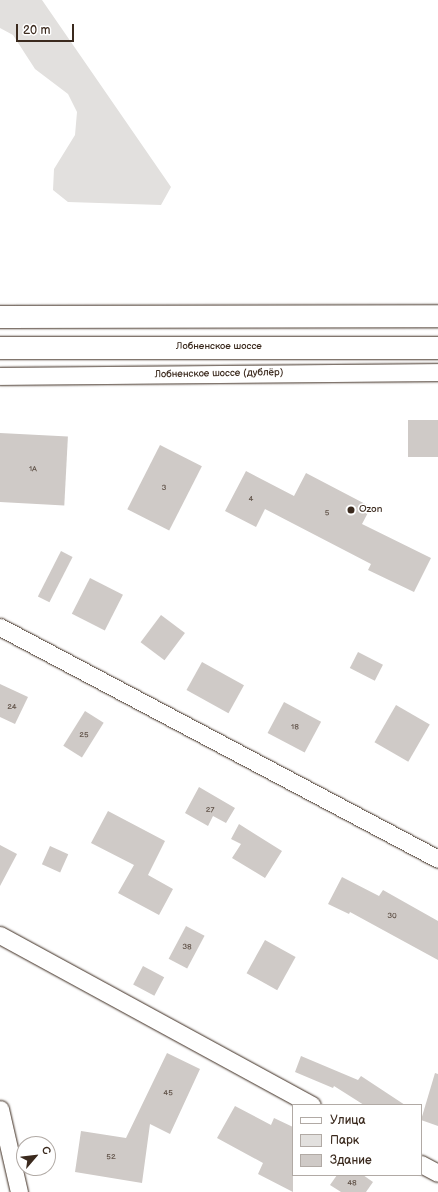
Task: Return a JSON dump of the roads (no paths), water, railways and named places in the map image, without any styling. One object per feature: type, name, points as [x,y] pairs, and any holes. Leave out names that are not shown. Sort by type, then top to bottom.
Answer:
[{"type":"main road","points":[[0,317],[438,316]]},
{"type":"main road","name":"Лобненское шоссе","points":[[0,348],[438,348]]},
{"type":"street","name":"Лобненское шоссе (дублёр)","points":[[0,376],[437,372]]},
{"type":"street","points":[[0,627],[438,859]]},
{"type":"street","points":[[0,935],[310,1104]]},
{"type":"street","points":[[0,1109],[19,1192]]},
{"type":"street","points":[[422,1165],[438,1174]]},
{"type":"place","name":"Ozon","points":[[351,510]]}]
